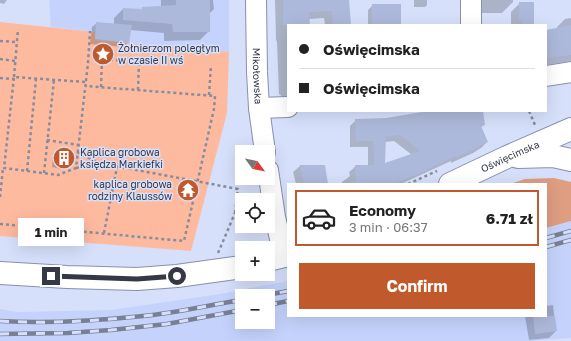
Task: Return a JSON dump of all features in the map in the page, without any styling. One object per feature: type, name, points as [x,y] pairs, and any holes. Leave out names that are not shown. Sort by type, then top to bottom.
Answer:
[{"type":"main road","name":"Oświęcimska","points":[[452,183],[571,129]]},
{"type":"main road","points":[[507,157],[553,156],[571,160]]},
{"type":"main road","points":[[0,273],[137,279],[177,276],[235,268]]},
{"type":"street","name":"Mikołowska","points":[[256,0],[257,72],[259,108],[264,145]]},
{"type":"street","points":[[471,0],[471,24]]},
{"type":"street","points":[[547,76],[571,72]]},
{"type":"street","points":[[259,108],[287,107]]},
{"type":"street","points":[[270,185],[280,257]]},
{"type":"path","points":[[0,197],[2,168],[14,78],[18,29]]},
{"type":"path","points":[[76,168],[90,31]]},
{"type":"path","points":[[0,41],[16,42]]},
{"type":"path","points":[[0,59],[15,61]]},
{"type":"path","points":[[101,87],[102,59],[140,62],[138,90]]},
{"type":"path","points":[[209,96],[210,65]]},
{"type":"path","points":[[0,78],[54,80],[101,87],[215,96],[214,110],[184,241],[0,224]]},
{"type":"path","points":[[27,171],[36,79]]},
{"type":"path","points":[[44,173],[54,80]]},
{"type":"path","points":[[529,112],[536,128]]},
{"type":"path","points":[[47,140],[78,145]]},
{"type":"path","points":[[77,152],[99,164],[238,189],[238,193]]},
{"type":"path","points":[[2,168],[58,175],[76,168],[99,164]]},
{"type":"path","points":[[104,233],[117,167]]},
{"type":"path","points":[[216,258],[235,213]]},
{"type":"shaded area","points":[[49,0],[229,0],[229,52],[94,40],[95,32],[51,27]]},
{"type":"shaded area","points":[[0,22],[95,32],[95,40],[229,52],[227,113],[191,251],[0,236]]},
{"type":"shaded area","points":[[554,178],[571,182],[571,221],[547,228],[547,183],[513,183],[525,179]]},
{"type":"shaded area","points":[[571,221],[571,338],[530,341],[0,341],[0,309],[17,312],[111,310],[235,291],[235,329],[275,329],[275,289],[246,289],[287,281],[287,317],[547,317],[547,228]]},
{"type":"building","points":[[176,0],[210,0],[210,32],[173,32],[172,24],[123,20],[123,8],[142,9],[142,7],[176,5]]},
{"type":"building","points":[[283,0],[349,0],[351,24],[333,24],[332,11],[309,12],[310,24],[283,25]]},
{"type":"building","points":[[519,2],[534,2],[534,24],[522,24],[522,20],[519,20]]},
{"type":"building","points":[[372,4],[401,4],[401,24],[372,24]]},
{"type":"building","points":[[96,22],[132,25],[129,43],[95,39]]},
{"type":"building","points":[[571,25],[571,55],[547,58],[547,30]]},
{"type":"building","points":[[422,112],[483,112],[485,125],[481,126],[488,142],[479,146],[480,147],[396,183],[356,183],[355,165],[374,165],[374,153],[373,141],[356,141],[355,119],[386,118]],"holes":[[[400,135],[420,151],[385,163],[386,137]]]},
{"type":"building","points":[[55,153],[68,155],[64,167],[54,165]]},
{"type":"building","points":[[300,165],[325,165],[328,183],[304,183]]},
{"type":"building","points":[[555,316],[557,331],[535,334],[533,317]]},
{"type":"railway","points":[[547,238],[571,231]]},
{"type":"railway","points":[[547,247],[571,240]]},
{"type":"railway","points":[[275,294],[287,291]]},
{"type":"railway","points":[[0,321],[54,322],[125,318],[155,315],[235,301]]},
{"type":"railway","points":[[275,304],[287,301]]},
{"type":"railway","points":[[0,334],[68,333],[111,330],[167,324],[235,311]]},
{"type":"place","name":"Żołnierzom poległym w czasie II wś","points":[[103,54]]},
{"type":"place","name":"Kaplica grobowa księdza Markiefki","points":[[64,158]]},
{"type":"place","name":"kaplica grobowa rodziny Klaussów","points":[[188,190]]},
{"type":"route","points":[[51,276],[137,279],[177,276]]}]
